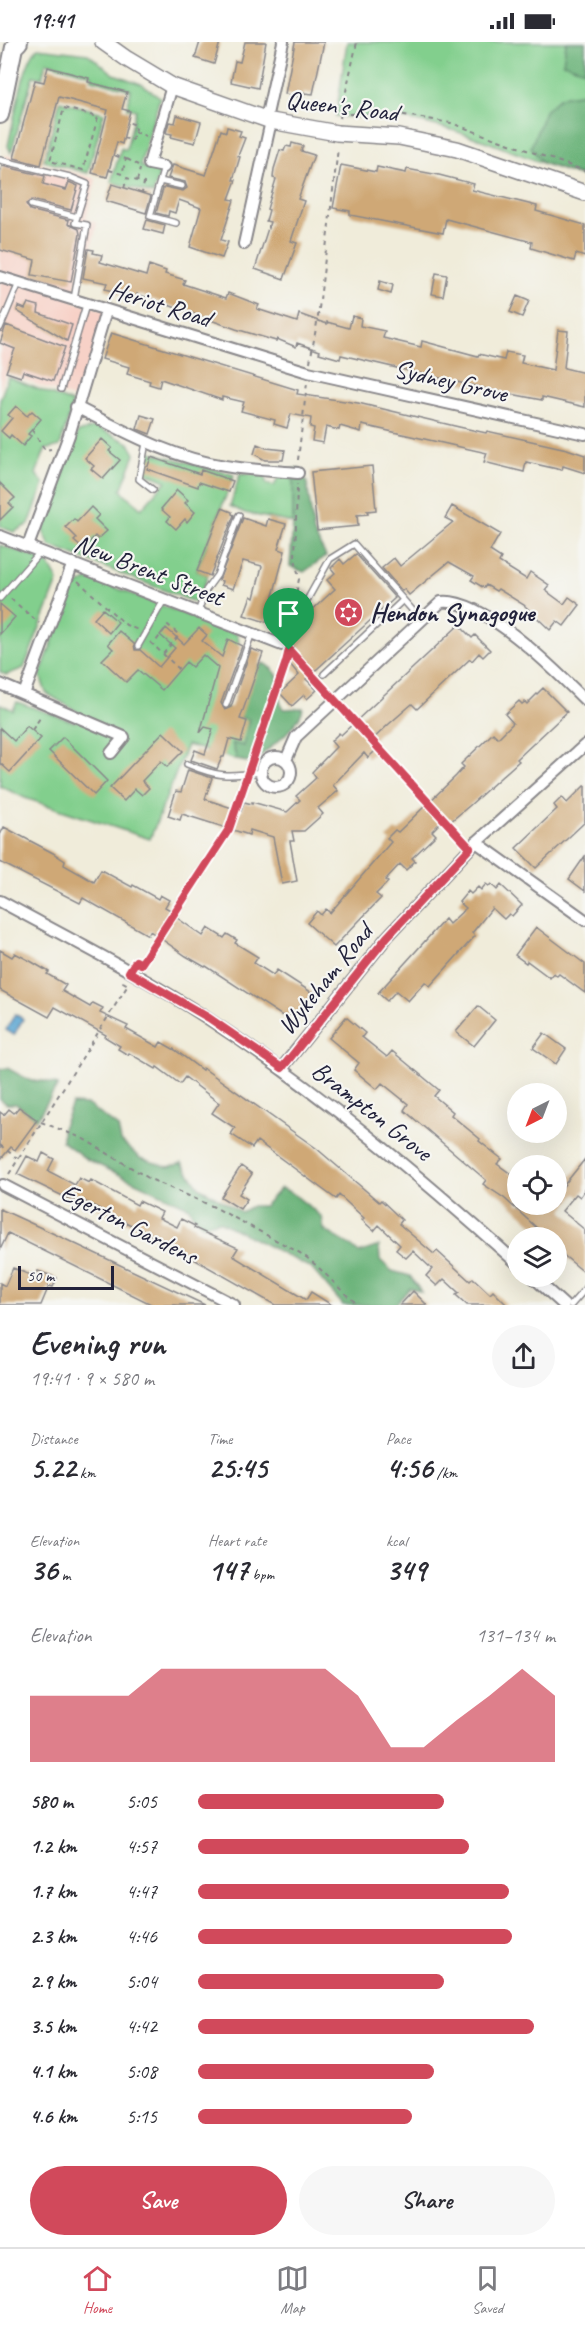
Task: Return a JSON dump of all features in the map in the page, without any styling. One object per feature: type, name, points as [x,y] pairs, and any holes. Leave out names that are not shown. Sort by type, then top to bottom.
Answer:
[{"type":"main road","name":"Queen's Road","points":[[103,42],[172,86],[269,120],[338,133],[399,137],[457,149],[585,192]]},
{"type":"main road","points":[[0,115],[15,44]]},
{"type":"street","points":[[244,244],[283,42]]},
{"type":"street","points":[[164,167],[149,164],[172,86]]},
{"type":"street","name":"Heriot Road","points":[[0,277],[308,372]]},
{"type":"street","points":[[28,546],[64,449],[106,311]]},
{"type":"street","name":"Sydney Grove","points":[[308,372],[585,434]]},
{"type":"street","points":[[76,407],[146,443],[173,453],[224,466],[298,473]]},
{"type":"street","name":"New Brent Street","points":[[0,536],[28,546],[71,568],[286,644]]},
{"type":"street","points":[[24,694],[71,568]]},
{"type":"street","points":[[286,760],[296,737],[441,602],[453,600],[496,622],[540,656],[585,700]]},
{"type":"street","points":[[0,684],[124,737],[111,753]]},
{"type":"street","name":"Wykeham Road","points":[[282,1068],[387,937],[473,845],[585,745]]},
{"type":"street","points":[[276,756],[286,760],[290,764],[292,774],[290,779],[282,786],[270,786],[265,782],[261,772],[263,764],[276,756]]},
{"type":"street","points":[[473,845],[585,920]]},
{"type":"street","name":"Brampton Grove","points":[[0,901],[209,1018],[282,1068],[365,1131],[507,1253]]},
{"type":"street","name":"Egerton Gardens","points":[[3,1185],[117,1242],[234,1305]]},
{"type":"street","points":[[544,1287],[564,1305]]},
{"type":"lane","points":[[0,160],[70,177],[87,184],[75,223],[87,225],[73,301]]},
{"type":"lane","points":[[164,167],[150,216],[176,223]]},
{"type":"lane","points":[[160,181],[182,186]]},
{"type":"lane","points":[[31,205],[77,217]]},
{"type":"lane","points":[[0,328],[19,283]]},
{"type":"lane","points":[[61,389],[86,305]]},
{"type":"lane","points":[[146,443],[139,479],[153,490]]},
{"type":"lane","points":[[197,613],[206,590],[216,575],[239,515]]},
{"type":"lane","points":[[306,602],[330,559],[354,544],[421,620]]},
{"type":"lane","points":[[2,596],[40,552]]},
{"type":"lane","points":[[138,646],[164,600]]},
{"type":"lane","points":[[324,674],[404,600]]},
{"type":"lane","points":[[226,705],[252,633]]},
{"type":"lane","points":[[187,764],[212,775],[227,777],[261,772]]},
{"type":"lane","points":[[571,1305],[585,1289]]},
{"type":"path","points":[[340,122],[357,42]]},
{"type":"path","points":[[64,108],[98,117],[83,170],[50,161],[64,108]]},
{"type":"path","points":[[340,114],[398,114],[452,123],[585,171]]},
{"type":"path","points":[[123,138],[132,140],[136,125],[127,123]]},
{"type":"path","points":[[3,1185],[17,1158],[128,985],[123,982],[129,972],[136,961],[141,964],[229,829],[286,662],[286,644],[299,579],[295,558],[298,473],[308,372],[318,317],[338,151]]},
{"type":"path","points":[[113,155],[140,166]]},
{"type":"path","points":[[109,170],[122,174],[126,159]]},
{"type":"path","points":[[124,188],[127,178],[144,183],[142,193]]},
{"type":"path","points":[[32,430],[45,450],[60,446],[64,449]]},
{"type":"path","points":[[71,568],[126,626],[145,633],[153,645],[178,668],[176,670]]},
{"type":"path","points":[[2,596],[48,630]]},
{"type":"path","points":[[153,645],[168,625],[180,635],[163,654]]},
{"type":"path","points":[[286,644],[473,845]]},
{"type":"path","points":[[32,730],[39,721],[46,704]]},
{"type":"path","points":[[41,1122],[82,1138],[150,1179],[214,1207],[300,1252],[310,1259],[343,1294],[359,1305]]},
{"type":"path","points":[[0,1145],[17,1158]]},
{"type":"shaded area","points":[[6,155],[96,179],[86,219],[97,223],[91,249],[83,247],[73,301],[106,311],[78,400],[6,373],[0,390],[0,182]]},
{"type":"green space","points":[[347,42],[585,42],[585,178],[437,126],[395,118],[336,116]]},
{"type":"green space","points":[[585,42],[585,70],[563,63],[566,43]]},
{"type":"green space","points":[[38,48],[88,54],[114,74],[141,84],[160,97],[140,166],[160,172],[153,194],[111,182],[121,148],[126,150],[136,110],[127,108],[131,90],[92,79],[92,75],[46,62],[42,78],[33,76],[11,153],[8,146],[19,94],[28,65]]},
{"type":"green space","points":[[585,93],[585,177],[542,163],[531,147],[545,111],[560,97]]},
{"type":"green space","points":[[60,101],[104,113],[88,173],[44,161]]},
{"type":"green space","points":[[8,377],[73,403],[60,446],[45,450],[36,474],[44,484],[29,524],[14,532],[0,527],[0,400]]},
{"type":"green space","points":[[96,427],[129,443],[135,454],[121,490],[141,509],[166,481],[143,471],[150,452],[234,475],[197,571],[208,575],[197,603],[50,546],[43,531],[78,432]]},
{"type":"green space","points":[[300,468],[307,483],[314,533],[326,556],[304,572],[290,566],[293,469]]},
{"type":"green space","points":[[240,474],[265,475],[266,484],[274,486],[280,474],[293,475],[293,523],[245,513],[230,506]]},
{"type":"green space","points":[[0,545],[47,561],[58,581],[24,668],[6,675],[0,672]]},
{"type":"green space","points":[[90,578],[237,634],[239,642],[219,704],[249,719],[244,746],[232,743],[237,760],[187,745],[150,839],[25,798],[0,786],[0,704],[13,710],[17,702],[75,722],[80,713],[46,693],[40,675],[72,589]]},
{"type":"green space","points":[[263,663],[279,679],[279,696],[283,709],[303,708],[301,715],[289,730],[252,763],[237,760],[232,743],[244,746],[249,719],[239,717],[251,675]]},
{"type":"green space","points":[[7,1068],[31,1081],[44,1081],[58,1085],[37,1119],[16,1104],[7,1104],[0,1099],[0,1069]]},
{"type":"green space","points":[[72,1104],[88,1105],[118,1127],[121,1141],[140,1158],[168,1167],[182,1163],[199,1187],[241,1212],[252,1206],[264,1206],[281,1188],[292,1193],[322,1217],[324,1230],[359,1253],[379,1246],[380,1260],[392,1271],[410,1276],[421,1292],[410,1288],[395,1305],[343,1305],[311,1268],[219,1221],[203,1225],[193,1216],[189,1207],[86,1159],[62,1141],[62,1128]]},
{"type":"water","points":[[15,1014],[23,1019],[14,1035],[6,1030]]},
{"type":"building","points":[[200,42],[220,42],[214,64],[195,58]]},
{"type":"building","points":[[245,42],[266,42],[258,88],[231,82],[235,61],[240,62]]},
{"type":"building","points":[[295,42],[324,42],[313,94],[304,93],[303,98],[285,94]]},
{"type":"building","points":[[48,67],[89,78],[88,82],[127,92],[122,109],[130,111],[122,144],[117,142],[107,177],[92,173],[108,110],[59,97],[41,165],[14,158],[35,80],[44,82]]},
{"type":"building","points":[[177,115],[201,122],[195,143],[171,137],[172,134],[166,133],[169,122],[175,123]]},
{"type":"building","points":[[227,127],[241,131],[239,136],[245,138],[238,156],[240,157],[233,180],[236,180],[229,199],[234,200],[221,240],[228,242],[222,258],[190,247],[201,208],[179,200],[175,213],[169,211],[168,216],[156,213],[165,187],[183,191],[187,188],[185,182],[168,178],[173,165],[206,175],[221,130],[226,132]]},
{"type":"building","points":[[292,143],[303,146],[301,151],[314,155],[298,199],[304,201],[291,241],[297,243],[284,279],[255,269],[270,222],[266,221],[269,210],[267,209],[276,179],[273,178],[274,169],[280,150],[284,151],[286,146],[291,147]]},
{"type":"building","points":[[341,165],[376,172],[377,167],[406,173],[407,169],[439,175],[474,184],[472,190],[537,206],[536,211],[585,225],[585,257],[576,254],[574,261],[531,248],[532,242],[446,219],[443,233],[350,215],[350,211],[333,208]]},
{"type":"building","points":[[2,166],[45,176],[43,184],[66,190],[69,182],[78,186],[71,210],[32,200],[26,204],[30,210],[69,220],[68,224],[79,229],[71,282],[32,275],[35,260],[0,250],[0,173]]},
{"type":"building","points":[[112,184],[151,196],[146,213],[106,201]]},
{"type":"building","points":[[147,220],[165,225],[163,234],[144,229]]},
{"type":"building","points":[[88,249],[102,255],[100,262],[146,276],[149,265],[166,271],[165,274],[185,280],[183,284],[226,298],[228,293],[259,305],[257,309],[297,322],[299,314],[327,324],[327,322],[349,328],[352,316],[361,318],[360,326],[385,331],[383,338],[421,347],[422,341],[478,356],[479,354],[504,360],[506,352],[523,355],[521,363],[553,370],[558,330],[568,331],[564,368],[585,373],[585,407],[542,397],[542,400],[491,390],[341,355],[340,359],[297,343],[296,347],[277,339],[276,341],[236,329],[137,294],[136,298],[105,289],[107,283],[83,278]]},
{"type":"building","points":[[436,273],[447,275],[443,296],[432,294]]},
{"type":"building","points":[[380,281],[393,285],[391,294],[378,290]]},
{"type":"building","points":[[517,296],[529,301],[522,317],[510,312]]},
{"type":"building","points":[[28,303],[39,306],[38,313],[72,325],[67,341],[17,311],[18,306],[25,309]]},
{"type":"building","points":[[6,325],[65,347],[53,381],[23,371],[21,377],[6,372],[15,349],[0,343]]},
{"type":"building","points":[[111,333],[298,390],[297,394],[358,403],[567,449],[585,455],[585,473],[563,466],[562,470],[526,462],[524,472],[484,462],[487,453],[362,425],[361,432],[340,426],[339,430],[326,427],[323,443],[312,441],[314,428],[310,427],[311,418],[291,414],[287,428],[274,424],[275,420],[241,411],[244,402],[222,397],[222,400],[161,379],[159,387],[149,384],[150,381],[127,374],[129,367],[102,359]]},
{"type":"building","points":[[16,406],[27,416],[32,411],[41,419],[28,434],[31,436],[23,446],[11,435],[9,438],[1,431],[12,418],[8,415]]},
{"type":"building","points":[[141,415],[155,419],[150,434],[137,429]]},
{"type":"building","points":[[102,439],[112,448],[109,451],[120,460],[103,479],[91,469],[94,466],[85,458]]},
{"type":"building","points":[[257,444],[266,448],[285,450],[283,460],[265,460],[254,454]]},
{"type":"building","points":[[151,457],[200,474],[201,470],[233,481],[229,492],[199,482],[198,487],[147,469]]},
{"type":"building","points":[[372,466],[376,510],[367,511],[368,514],[357,515],[358,526],[317,530],[311,472]]},
{"type":"building","points":[[0,483],[15,498],[9,503],[13,507],[0,520]]},
{"type":"building","points":[[177,490],[188,500],[185,503],[195,512],[187,522],[185,519],[176,529],[167,521],[170,517],[161,509]]},
{"type":"building","points":[[452,506],[500,534],[490,551],[501,558],[499,562],[526,579],[530,572],[549,585],[545,590],[564,604],[569,597],[580,605],[564,626],[557,621],[550,630],[524,605],[498,589],[496,591],[486,585],[484,588],[471,580],[474,576],[449,562],[409,595],[404,589],[402,591],[382,568],[394,558],[400,566],[453,522],[445,518]]},
{"type":"building","points":[[91,507],[99,515],[95,519],[107,531],[98,539],[95,536],[83,549],[74,541],[77,538],[66,527],[74,519],[77,522]]},
{"type":"building","points":[[222,508],[234,515],[210,576],[197,571]]},
{"type":"building","points":[[243,518],[266,526],[268,519],[286,524],[278,549],[285,551],[266,622],[244,615],[251,596],[254,598],[262,566],[243,561],[233,589],[221,585],[222,581],[219,580]]},
{"type":"building","name":"Hendon Synagogue","points":[[356,554],[395,598],[306,679],[317,690],[307,699],[304,695],[292,706],[280,693],[299,675],[289,663],[294,638],[302,630],[294,621],[307,609],[310,612],[335,589],[327,580],[335,573],[331,568],[340,559],[344,564]]},
{"type":"building","points":[[0,604],[15,617],[0,634]]},
{"type":"building","points":[[103,609],[118,622],[109,633],[94,619]]},
{"type":"building","points":[[459,625],[472,638],[475,635],[490,650],[483,657],[479,653],[472,661],[470,659],[417,709],[412,704],[389,724],[369,743],[376,750],[368,758],[364,753],[333,785],[338,791],[318,808],[323,814],[304,831],[292,831],[294,841],[290,841],[297,881],[282,884],[273,837],[250,830],[249,835],[182,814],[180,820],[168,816],[176,791],[181,792],[188,770],[212,778],[205,799],[241,811],[244,802],[252,804],[252,802],[287,812],[300,800],[296,796],[316,778],[312,772],[336,747],[331,741],[339,733],[341,735]]},
{"type":"building","points":[[166,628],[184,644],[199,628],[207,635],[202,641],[222,657],[228,639],[242,646],[221,703],[225,710],[231,707],[251,649],[263,653],[240,719],[247,721],[241,742],[229,739],[224,757],[217,769],[191,760],[195,750],[205,754],[213,729],[205,727],[200,733],[218,668],[203,655],[192,667],[186,662],[162,690],[138,670],[126,682],[102,660],[113,649],[108,644],[119,631],[134,644],[135,650],[140,650],[159,667],[175,648],[160,635]]},
{"type":"building","points":[[543,688],[567,712],[517,759],[519,761],[469,806],[450,822],[446,817],[432,831],[436,835],[412,858],[415,861],[406,870],[400,864],[385,880],[388,882],[376,894],[381,898],[334,947],[307,923],[317,911],[321,915],[326,909],[330,913],[391,842],[387,838],[395,830],[398,832],[456,776],[464,767],[461,764],[493,733],[498,738],[513,723],[505,714],[519,701],[527,704]]},
{"type":"building","points":[[27,726],[41,738],[10,772],[0,763],[0,728],[14,741]]},
{"type":"building","points":[[163,732],[183,751],[167,767],[161,761],[142,781],[149,788],[142,795],[135,789],[124,801],[110,788]]},
{"type":"building","points":[[63,737],[107,781],[94,795],[49,751]]},
{"type":"building","points":[[585,785],[585,822],[536,868],[516,848],[557,809],[554,805],[562,797],[567,803]]},
{"type":"building","points":[[4,827],[53,853],[65,861],[64,865],[94,882],[101,870],[158,899],[160,895],[169,900],[165,907],[172,911],[170,913],[203,936],[208,928],[224,938],[227,934],[237,940],[235,943],[258,957],[254,963],[273,975],[277,970],[314,994],[297,1018],[291,1014],[287,1019],[150,931],[148,935],[83,898],[80,903],[0,862],[0,835]]},
{"type":"building","points":[[585,856],[585,891],[569,879]]},
{"type":"building","points":[[486,884],[489,886],[491,884],[497,890],[501,885],[522,905],[512,916],[509,914],[504,919],[492,908],[472,933],[475,936],[430,986],[425,982],[408,1001],[396,991],[387,1001],[378,993],[445,919],[449,924],[466,908],[459,902],[468,891],[471,894],[478,887],[481,890]]},
{"type":"building","points":[[536,927],[585,964],[585,993],[559,974],[557,976],[554,973],[550,978],[515,955]]},
{"type":"building","points":[[0,950],[12,957],[15,953],[32,962],[66,985],[62,991],[90,1007],[93,1003],[103,1008],[100,1013],[128,1026],[126,1029],[158,1047],[161,1042],[202,1070],[203,1068],[316,1148],[379,1202],[381,1200],[402,1220],[399,1224],[434,1254],[437,1251],[470,1281],[473,1278],[490,1294],[493,1291],[507,1305],[467,1305],[456,1295],[459,1293],[444,1279],[437,1286],[426,1276],[432,1269],[413,1251],[406,1258],[396,1250],[400,1245],[379,1225],[374,1231],[362,1220],[364,1218],[339,1195],[336,1199],[257,1141],[252,1148],[231,1134],[235,1128],[212,1113],[219,1103],[185,1077],[180,1084],[157,1067],[156,1069],[118,1049],[120,1046],[105,1037],[106,1035],[55,1007],[49,1017],[0,990]]},
{"type":"building","points":[[478,1006],[495,1020],[474,1046],[456,1032]]},
{"type":"building","points":[[346,1017],[365,1033],[362,1037],[387,1057],[392,1051],[439,1090],[434,1096],[453,1112],[451,1115],[502,1159],[497,1164],[507,1171],[507,1201],[483,1184],[486,1180],[404,1110],[408,1104],[382,1083],[377,1089],[354,1070],[359,1063],[329,1038]]},
{"type":"building","points":[[544,1033],[566,1049],[556,1064],[533,1048]]},
{"type":"building","points":[[19,1107],[37,1120],[15,1150],[11,1147],[0,1160],[0,1112],[4,1115],[9,1109],[14,1113]]},
{"type":"building","points":[[43,1153],[54,1159],[48,1171],[75,1185],[79,1178],[89,1183],[91,1180],[137,1205],[139,1201],[162,1212],[159,1218],[177,1227],[181,1219],[195,1226],[194,1228],[238,1248],[233,1256],[306,1300],[311,1292],[332,1305],[275,1305],[155,1237],[80,1199],[79,1202],[67,1198],[17,1174],[27,1156],[39,1162]]},
{"type":"building","points":[[585,1159],[585,1190],[580,1197],[576,1194],[567,1205],[567,1181]]},
{"type":"building","points":[[241,1166],[252,1174],[239,1194],[247,1199],[240,1209],[221,1197]]},
{"type":"building","points":[[0,1209],[205,1305],[153,1305],[8,1233],[0,1250]]},
{"type":"building","points":[[523,1215],[567,1215],[585,1230],[585,1273],[567,1258],[567,1227],[536,1227]]},
{"type":"building","points":[[13,1268],[35,1277],[38,1271],[57,1278],[53,1287],[49,1286],[41,1305],[0,1305],[0,1283],[5,1286]]},
{"type":"building","points":[[413,1291],[427,1305],[400,1305]]},
{"type":"place","name":"Hendon Synagogue","points":[[349,612]]},
{"type":"route","points":[[289,650],[470,848],[387,937],[282,1068],[209,1018],[129,972],[136,961],[141,964],[229,829],[289,650]]}]
